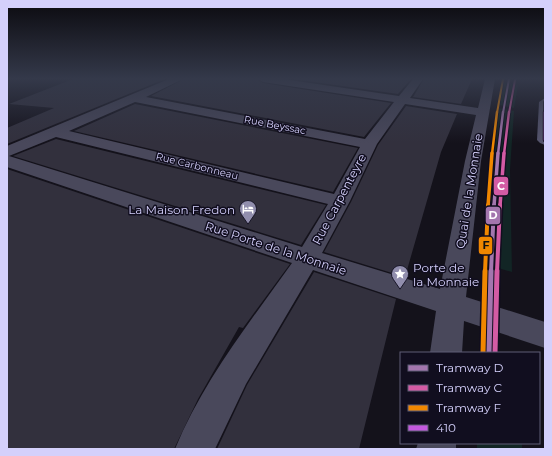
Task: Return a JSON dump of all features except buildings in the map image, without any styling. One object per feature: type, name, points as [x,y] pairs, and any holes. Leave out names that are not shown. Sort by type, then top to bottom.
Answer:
[{"type":"main road","points":[[545,102],[545,140]]},
{"type":"street","points":[[7,152],[129,100]]},
{"type":"street","name":"Rue Beyssac","points":[[146,100],[369,144]]},
{"type":"street","name":"Rue Carpenteyre","points":[[195,449],[234,373],[307,259],[340,201],[369,144],[400,100]]},
{"type":"street","points":[[453,100],[482,112]]},
{"type":"street","name":"Quai de la Monnaie","points":[[446,352],[451,305],[485,100]]},
{"type":"street","name":"Rue Carbonneau","points":[[55,132],[340,201]]},
{"type":"street","name":"Rue Porte de la Monnaie","points":[[7,162],[545,336]]},
{"type":"green space","points":[[500,100],[515,100],[514,108],[499,105]]},
{"type":"green space","points":[[498,108],[514,111],[510,170],[512,272],[484,264],[490,166]]},
{"type":"green space","points":[[477,444],[522,444],[522,449],[477,449]]},
{"type":"tram line","name":"F","points":[[483,352],[485,250],[489,181],[499,100]]},
{"type":"tram line","name":"D","points":[[489,352],[491,250],[495,181],[505,100]]},
{"type":"tram line","name":"C","points":[[495,352],[497,250],[501,182],[511,100]]},
{"type":"transit line","name":"410","points":[[545,102],[545,140]]},
{"type":"place","name":"La Maison Fredon","points":[[248,224]]},
{"type":"place","name":"Porte de la Monnaie","points":[[400,289]]}]
